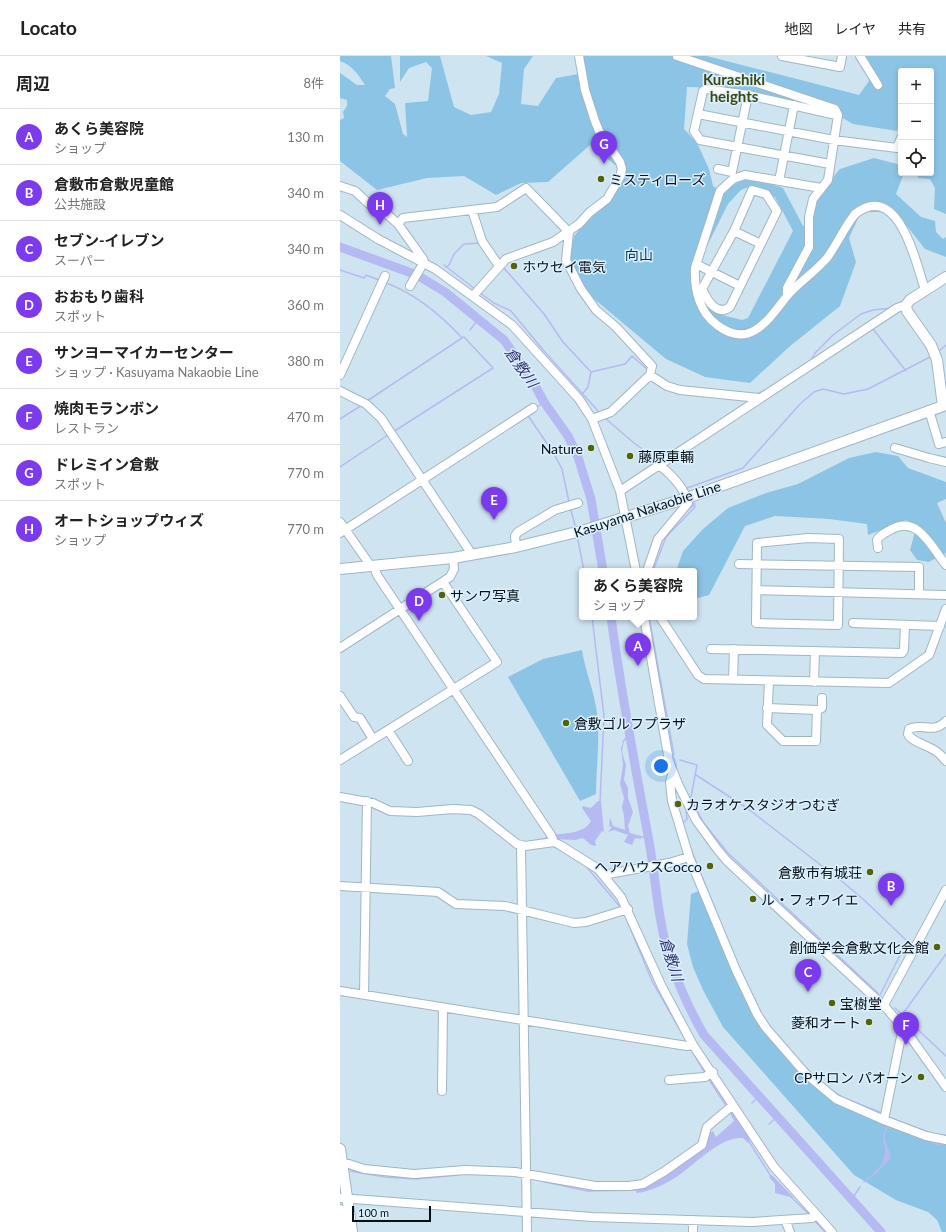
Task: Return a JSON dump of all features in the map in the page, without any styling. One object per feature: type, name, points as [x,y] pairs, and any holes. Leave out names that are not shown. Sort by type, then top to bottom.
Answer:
[{"type":"main road","points":[[906,305],[910,300],[946,277]]},
{"type":"main road","name":"Kasuyama Nakaobie Line","points":[[340,569],[454,558],[516,547],[585,530],[687,498],[944,405],[937,360],[930,345],[907,311],[906,305]]},
{"type":"main road","points":[[340,1149],[344,1198],[352,1232]]},
{"type":"main road","points":[[340,1210],[343,1232]]},
{"type":"street","points":[[476,292],[506,259],[553,242],[569,232],[607,198],[620,177],[622,169],[620,162],[599,131],[584,90],[579,56]]},
{"type":"street","points":[[677,56],[835,110],[838,115],[828,180],[813,199],[809,217],[809,248],[787,288],[787,296]]},
{"type":"street","points":[[782,56],[797,57],[840,67],[842,56]]},
{"type":"street","points":[[860,56],[878,85]]},
{"type":"street","points":[[830,164],[700,140],[694,131],[702,91],[706,89],[748,95],[838,115]]},
{"type":"street","points":[[732,172],[748,95]]},
{"type":"street","points":[[779,181],[794,105]]},
{"type":"street","points":[[698,114],[743,124],[788,130],[834,140],[898,148]]},
{"type":"street","points":[[718,169],[821,188]]},
{"type":"street","points":[[745,175],[733,179],[720,190],[696,264],[695,277],[702,308],[711,321],[727,332],[741,335],[759,327],[780,308],[787,296],[826,259],[855,214],[872,205],[885,207],[894,215],[913,253],[925,290]]},
{"type":"street","points":[[340,186],[358,194],[369,204],[388,215],[398,224],[423,264]]},
{"type":"street","points":[[398,224],[402,218],[501,206],[526,188],[569,232]]},
{"type":"street","points":[[752,190],[766,194],[777,212],[730,307],[722,310],[717,309],[708,301],[702,289],[734,231],[752,190]]},
{"type":"street","points":[[472,210],[482,241],[499,266]]},
{"type":"street","points":[[340,215],[378,239],[476,292],[512,325],[579,399],[592,419],[620,491],[635,568]]},
{"type":"street","points":[[734,231],[761,244]]},
{"type":"street","points":[[569,232],[566,260],[572,274],[596,310],[616,327],[652,366],[650,375],[612,412],[592,419]]},
{"type":"street","points":[[410,285],[423,264]]},
{"type":"street","points":[[696,264],[740,286]]},
{"type":"street","points":[[340,375],[384,280]]},
{"type":"street","points":[[620,491],[897,308],[906,305]]},
{"type":"street","points":[[650,375],[661,383],[680,390],[759,398]]},
{"type":"street","points":[[340,391],[364,403],[377,413],[469,550],[470,555]]},
{"type":"street","points":[[345,532],[533,408]]},
{"type":"street","points":[[929,410],[939,444],[946,442]]},
{"type":"street","points":[[895,448],[946,462]]},
{"type":"street","points":[[648,568],[658,539],[670,523],[686,507],[687,498],[675,480],[661,464]]},
{"type":"street","points":[[516,547],[515,536],[518,532],[555,510],[573,505]]},
{"type":"street","points":[[340,522],[345,532],[368,562],[553,838],[591,864],[603,875],[621,897],[625,910],[690,1046],[730,1108],[774,1167],[814,1217],[832,1232]]},
{"type":"street","points":[[878,548],[877,540],[880,536],[898,526],[910,525],[918,530],[946,565]]},
{"type":"street","points":[[808,538],[839,539],[838,625],[756,623],[757,564],[757,543],[808,538]]},
{"type":"street","points":[[340,648],[443,582],[453,572],[454,558]]},
{"type":"street","points":[[739,565],[919,567],[919,594]]},
{"type":"street","points":[[340,760],[497,662],[443,582]]},
{"type":"street","points":[[757,590],[946,595]]},
{"type":"street","points":[[662,620],[701,678],[889,684],[929,655],[946,609]]},
{"type":"street","points":[[645,620],[666,748],[673,772],[696,820],[717,849],[884,1005],[903,1027],[946,1087]]},
{"type":"street","points":[[853,623],[940,626]]},
{"type":"street","points":[[711,649],[902,653],[904,650],[905,625]]},
{"type":"street","points":[[733,680],[734,649]]},
{"type":"street","points":[[814,651],[814,682]]},
{"type":"street","points":[[769,681],[767,725],[783,741],[816,741],[817,710]]},
{"type":"street","points":[[340,696],[354,717],[360,718],[373,740]]},
{"type":"street","points":[[767,708],[817,710],[822,708],[822,698]]},
{"type":"street","points":[[946,722],[935,728],[913,726],[909,729],[908,734],[912,739],[939,752],[946,761]]},
{"type":"street","points":[[388,730],[408,761]]},
{"type":"street","points":[[673,772],[670,782],[672,801],[689,857],[736,970],[757,1014],[766,1028],[806,1074],[825,1091],[844,1103],[884,1117],[931,1138],[946,1140]]},
{"type":"street","points":[[340,797],[366,803],[390,811],[417,812],[453,809],[471,810],[480,814],[521,848]]},
{"type":"street","points":[[364,994],[366,803]]},
{"type":"street","points":[[521,848],[553,838]]},
{"type":"street","points":[[521,848],[527,1232]]},
{"type":"street","points":[[603,875],[637,868],[669,864],[689,857]]},
{"type":"street","points":[[340,886],[438,892],[456,904],[505,906],[574,923],[586,922],[625,910]]},
{"type":"street","points":[[884,1005],[946,890]]},
{"type":"street","points":[[340,991],[690,1046]]},
{"type":"street","points":[[442,1091],[443,1008]]},
{"type":"street","points":[[884,1117],[903,1027]]},
{"type":"street","points":[[669,1080],[709,1074]]},
{"type":"street","points":[[342,1164],[349,1164],[364,1169],[414,1174],[465,1170],[595,1186],[629,1186],[643,1184],[665,1171],[702,1145],[707,1127],[730,1108]]},
{"type":"street","points":[[344,1198],[592,1217],[766,1222],[814,1217]]},
{"type":"street","points":[[693,1220],[693,1232]]},
{"type":"street","points":[[785,1220],[790,1232]]},
{"type":"green space","name":"向山","points":[[340,56],[391,56],[395,88],[390,89],[385,96],[395,104],[403,134],[407,137],[405,103],[428,101],[432,68],[426,62],[409,68],[400,82],[400,56],[440,56],[454,107],[471,115],[491,112],[499,94],[502,63],[486,56],[533,56],[524,69],[521,104],[538,106],[556,78],[579,74],[579,56],[707,56],[859,95],[869,81],[866,56],[946,56],[946,214],[934,209],[935,188],[930,179],[918,178],[918,176],[934,176],[934,68],[898,68],[897,131],[853,124],[832,112],[725,88],[687,87],[684,129],[697,143],[709,169],[713,186],[723,194],[738,183],[751,179],[783,188],[803,226],[812,225],[814,205],[824,188],[840,169],[874,158],[898,164],[898,176],[903,176],[896,194],[921,217],[935,221],[936,232],[943,239],[946,237],[946,257],[925,249],[896,212],[861,212],[849,238],[856,262],[840,306],[789,347],[750,383],[705,377],[666,359],[581,288],[569,258],[574,236],[607,197],[619,168],[590,145],[548,182],[521,183],[496,195],[464,176],[427,178],[377,190],[340,161],[340,120],[344,118],[343,112],[347,106],[347,100],[340,98],[340,73],[357,85],[365,85],[351,67],[340,61]],"holes":[[[751,186],[775,197],[793,231],[748,318],[742,320],[722,315],[709,304],[701,292],[699,278],[701,258],[728,204],[741,190]]]},
{"type":"green space","points":[[876,452],[898,456],[908,468],[946,482],[946,499],[937,503],[946,523],[946,553],[929,562],[917,560],[910,550],[916,528],[906,520],[868,535],[867,524],[829,519],[775,516],[745,526],[709,595],[697,598],[697,568],[677,568],[683,551],[703,529],[728,508],[766,493],[798,484],[849,458]]},
{"type":"green space","name":"倉敷ゴルフプラザ","points":[[582,650],[596,707],[598,738],[596,794],[580,801],[508,677],[543,659]]},
{"type":"green space","points":[[699,891],[752,1015],[770,1039],[805,1079],[821,1092],[851,1110],[928,1141],[946,1144],[946,1232],[942,1232],[937,1220],[928,1212],[896,1200],[854,1175],[723,1027],[703,990],[693,967],[687,944],[691,894]]},
{"type":"shaded area","points":[[624,740],[622,752],[626,765],[624,780],[628,788],[628,798],[633,812],[628,826],[630,833],[641,836],[641,839],[635,838],[632,845],[624,842],[628,835],[614,830],[608,832],[612,827],[609,826],[610,817],[613,826],[625,830],[622,807],[624,798],[620,784],[623,765],[621,748]]},
{"type":"shaded area","points":[[598,801],[601,801],[604,832],[602,831],[595,841],[596,846],[591,845],[583,838],[575,840],[556,839],[552,835],[579,831],[584,828],[591,821],[582,808],[583,806],[591,808]]},
{"type":"shaded area","points":[[731,1111],[748,1136],[750,1141],[748,1143],[743,1138],[735,1138],[727,1141],[711,1150],[672,1180],[654,1189],[636,1193],[636,1188],[669,1172],[711,1132],[713,1131],[716,1137],[734,1121],[729,1112]]},
{"type":"shaded area","points":[[885,1140],[891,1155],[890,1159],[875,1175],[874,1173],[884,1159],[885,1151],[883,1142]]},
{"type":"shaded area","points":[[772,1175],[794,1198],[775,1193],[775,1184],[769,1177]]},
{"type":"waterway","points":[[446,267],[449,265],[454,254],[464,244],[480,243]]},
{"type":"waterway","name":"倉敷川","points":[[340,247],[417,275],[445,292],[504,340],[568,436],[578,457],[591,499],[602,568]]},
{"type":"waterway","points":[[444,265],[475,289]]},
{"type":"waterway","points":[[503,267],[544,314],[563,342],[591,372],[588,387],[583,393]]},
{"type":"waterway","points":[[340,270],[364,278],[366,275],[379,280]]},
{"type":"waterway","points":[[384,282],[406,292],[436,313],[462,338],[464,337],[493,368],[393,432]]},
{"type":"waterway","points":[[480,293],[494,303],[511,311],[544,351],[599,412]]},
{"type":"waterway","points":[[898,304],[905,299]]},
{"type":"waterway","points":[[810,362],[815,353],[833,335],[861,314],[873,310],[892,308]]},
{"type":"waterway","points":[[470,330],[479,318]]},
{"type":"waterway","points":[[873,329],[906,371]]},
{"type":"waterway","points":[[367,401],[462,338]]},
{"type":"waterway","points":[[939,351],[946,345]]},
{"type":"waterway","points":[[591,372],[625,364],[632,356],[648,370]]},
{"type":"waterway","points":[[687,489],[743,468],[800,404],[814,392],[823,389],[844,394],[868,389],[930,357]]},
{"type":"waterway","points":[[757,394],[766,390]]},
{"type":"waterway","points":[[536,408],[544,402]]},
{"type":"waterway","points":[[340,419],[362,405]]},
{"type":"waterway","points":[[527,414],[554,454],[562,469],[569,502]]},
{"type":"waterway","points":[[606,419],[634,443],[659,461]]},
{"type":"waterway","points":[[340,467],[388,435]]},
{"type":"waterway","points":[[654,568],[666,537],[695,507],[694,503]]},
{"type":"waterway","points":[[684,513],[695,504]]},
{"type":"waterway","points":[[570,507],[575,525]]},
{"type":"waterway","points":[[578,540],[583,568]]},
{"type":"waterway","points":[[592,620],[604,716],[600,801]]},
{"type":"waterway","name":"倉敷川","points":[[611,620],[633,757],[651,851],[661,922],[672,967],[683,995],[704,1035],[881,1232]]},
{"type":"waterway","points":[[650,620],[674,755]]},
{"type":"waterway","name":"倉敷川","points":[[623,742],[629,734]]},
{"type":"waterway","points":[[680,760],[697,765],[691,797]]},
{"type":"waterway","points":[[696,775],[747,808],[844,883],[907,941],[880,995]]},
{"type":"waterway","points":[[691,798],[703,822],[728,853],[878,993]]},
{"type":"waterway","points":[[456,805],[464,806]]},
{"type":"waterway","points":[[371,807],[388,814]]},
{"type":"waterway","points":[[473,807],[481,810]]},
{"type":"waterway","points":[[682,824],[687,819],[686,811]]},
{"type":"waterway","points":[[447,813],[455,813]]},
{"type":"waterway","points":[[534,841],[550,837]]},
{"type":"waterway","points":[[640,837],[648,837]]},
{"type":"waterway","points":[[692,852],[718,917]]},
{"type":"waterway","points":[[585,865],[621,908]]},
{"type":"waterway","points":[[624,913],[652,981],[688,1044]]},
{"type":"waterway","points":[[902,1015],[946,954]]},
{"type":"waterway","points":[[895,1008],[946,1056]]},
{"type":"waterway","points":[[691,1049],[705,1073]]},
{"type":"waterway","points":[[708,1078],[727,1107]]},
{"type":"waterway","points":[[829,1089],[844,1098],[882,1113]]},
{"type":"waterway","points":[[752,1103],[759,1096]]},
{"type":"waterway","points":[[769,1124],[778,1116]]},
{"type":"waterway","points":[[888,1117],[928,1132]]},
{"type":"waterway","points":[[887,1126],[937,1144],[946,1144]]},
{"type":"waterway","points":[[884,1142],[884,1135],[887,1126]]},
{"type":"waterway","points":[[939,1135],[946,1135]]},
{"type":"waterway","points":[[748,1140],[772,1178]]},
{"type":"waterway","points":[[350,1171],[385,1177],[416,1179],[458,1175]]},
{"type":"waterway","points":[[864,1182],[875,1173]]},
{"type":"waterway","points":[[541,1181],[587,1191],[638,1190]]},
{"type":"waterway","points":[[852,1199],[860,1187]]},
{"type":"waterway","points":[[791,1197],[810,1215]]},
{"type":"waterway","points":[[814,1220],[825,1232]]},
{"type":"place","name":"ドレミイン倉敷","points":[[604,164]]},
{"type":"place","name":"ミスティローズ","points":[[601,179]]},
{"type":"place","name":"オートショップウィズ","points":[[380,225]]},
{"type":"place","name":"ホウセイ電気","points":[[514,266]]},
{"type":"place","name":"Nature","points":[[591,448]]},
{"type":"place","name":"藤原車輛","points":[[630,456]]},
{"type":"place","name":"サンヨーマイカーセンター","points":[[494,520]]},
{"type":"place","name":"サンワ写真","points":[[442,595]]},
{"type":"place","name":"おおもり歯科","points":[[419,621]]},
{"type":"place","name":"あくら美容院","points":[[638,666]]},
{"type":"place","name":"倉敷ゴルフプラザ","points":[[566,723]]},
{"type":"place","name":"カラオケスタジオつむぎ","points":[[678,804]]},
{"type":"place","name":"ヘアハウスCocco","points":[[710,866]]},
{"type":"place","name":"倉敷市有城荘","points":[[870,872]]},
{"type":"place","name":"ル・フォワイエ","points":[[753,899]]},
{"type":"place","name":"倉敷市倉敷児童館","points":[[891,906]]},
{"type":"place","name":"創価学会倉敷文化会館","points":[[937,947]]},
{"type":"place","name":"セブン-イレブン","points":[[808,992]]},
{"type":"place","name":"宝樹堂","points":[[832,1003]]},
{"type":"place","name":"菱和オート","points":[[869,1022]]},
{"type":"place","name":"焼肉モランボン","points":[[906,1045]]},
{"type":"place","name":"CPサロン パオーン","points":[[921,1077]]},
{"type":"district","name":"Kurashiki heights","points":[[734,88]]}]
